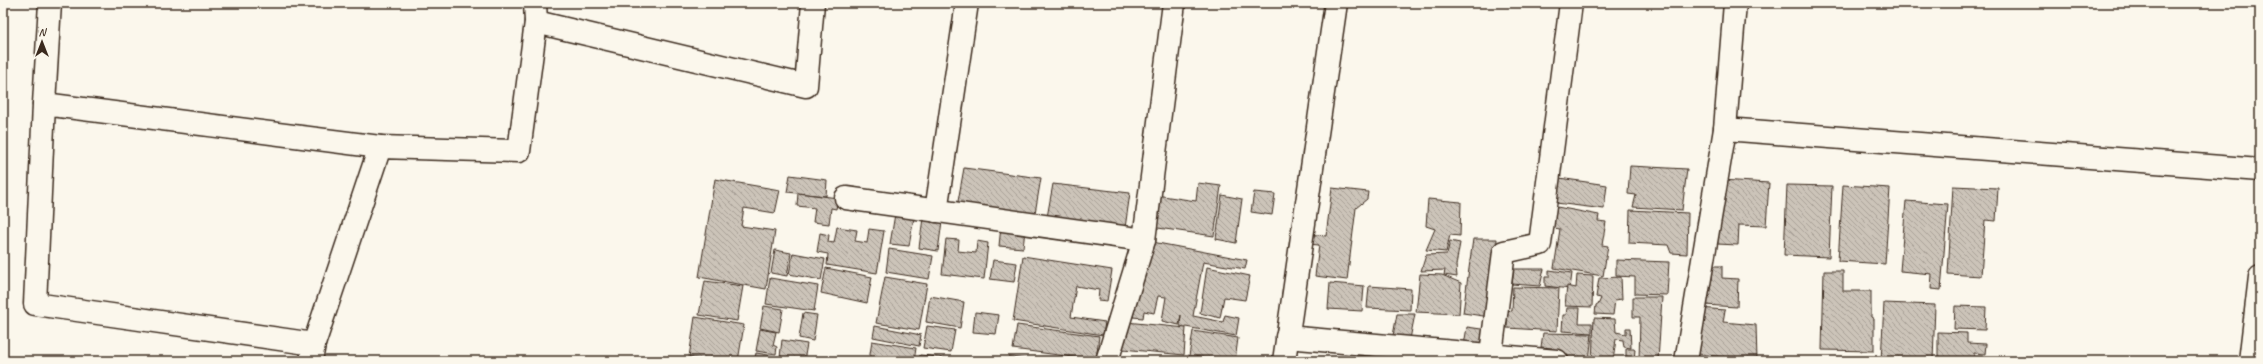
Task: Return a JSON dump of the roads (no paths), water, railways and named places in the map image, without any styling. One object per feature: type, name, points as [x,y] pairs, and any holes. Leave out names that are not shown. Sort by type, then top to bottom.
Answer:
[{"type":"street","points":[[50,3],[35,304],[313,352],[380,147]]},
{"type":"street","points":[[44,104],[380,147],[519,151],[535,13],[806,86],[813,3]]},
{"type":"street","points":[[936,211],[967,3]]},
{"type":"street","points":[[1111,360],[1144,240],[1174,3]]},
{"type":"street","points":[[1284,361],[1336,3]]},
{"type":"street","points":[[1504,357],[1504,252],[1540,244],[1571,3]]},
{"type":"street","points":[[1686,361],[1725,129],[1735,3]]},
{"type":"street","points":[[1725,129],[2260,170]]},
{"type":"street","points":[[846,198],[1144,240]]},
{"type":"street","points":[[2250,361],[2260,277]]},
{"type":"street","points":[[1287,337],[1556,361]]}]
